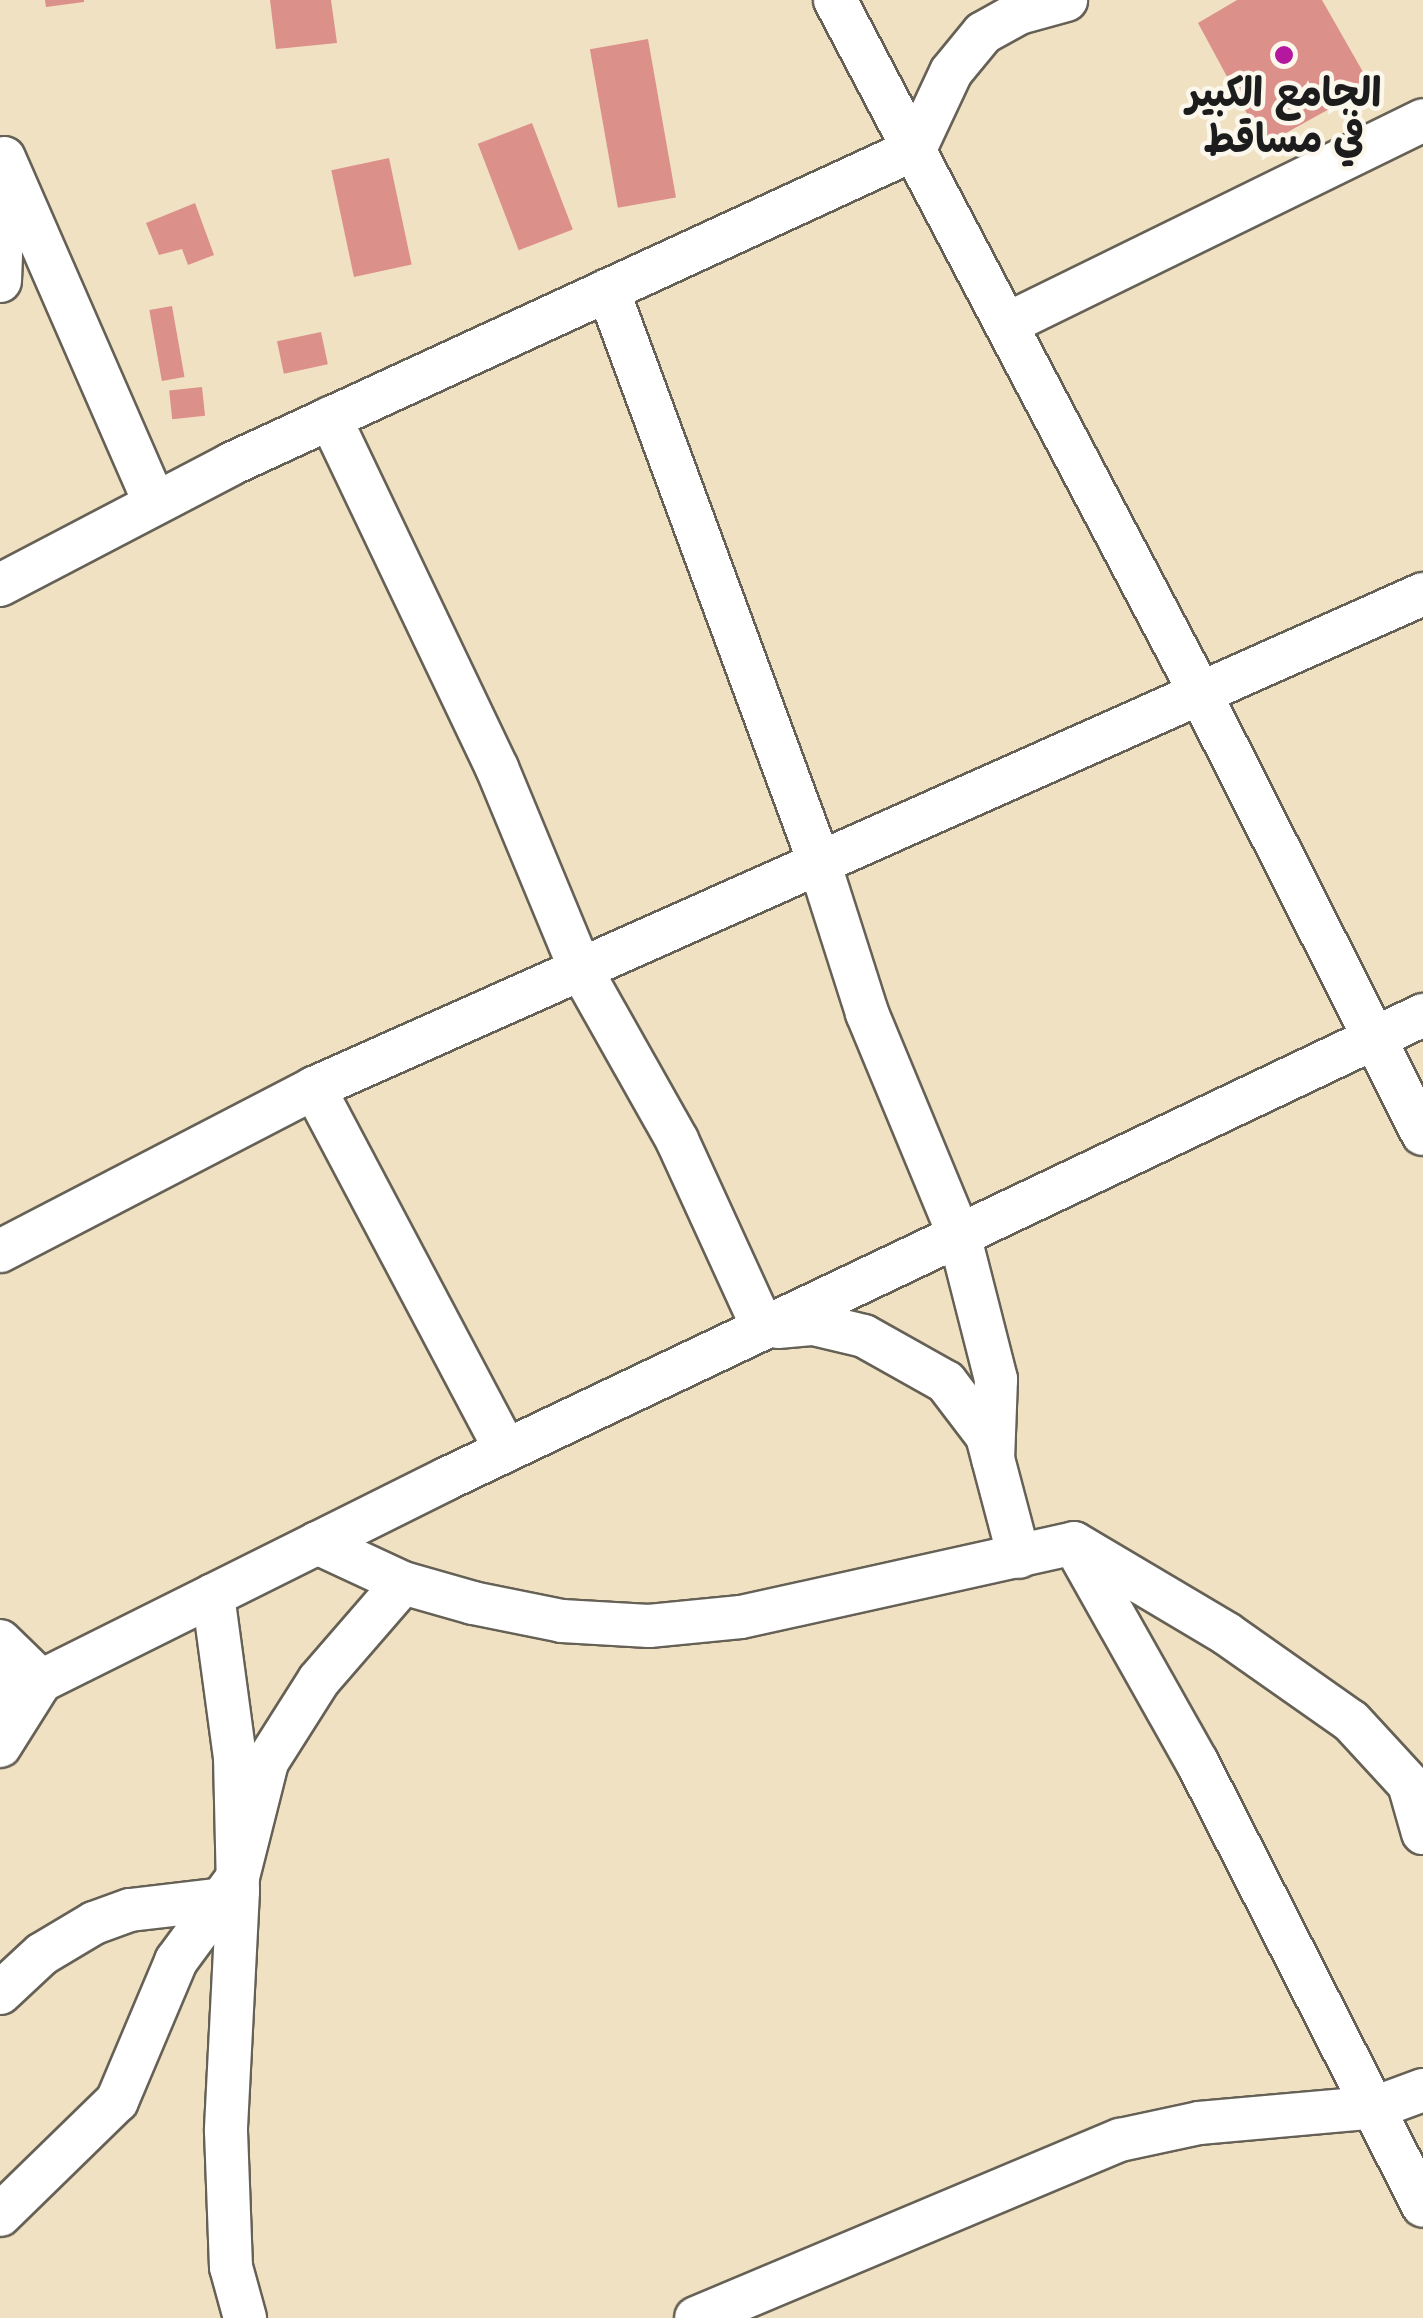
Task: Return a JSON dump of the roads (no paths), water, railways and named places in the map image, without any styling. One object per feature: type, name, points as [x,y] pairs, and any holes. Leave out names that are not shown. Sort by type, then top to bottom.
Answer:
[{"type":"street","points":[[835,0],[1200,692],[1423,1134]]},
{"type":"street","points":[[0,585],[330,418],[915,148],[950,72],[983,33],[1066,0]]},
{"type":"street","points":[[1006,324],[1423,120]]},
{"type":"street","points":[[0,281],[2,144]]},
{"type":"street","points":[[2,144],[155,504]]},
{"type":"street","points":[[608,290],[818,859],[867,1013],[960,1238],[996,1379],[993,1459]]},
{"type":"street","points":[[330,418],[497,768],[580,966],[676,1140],[763,1328]]},
{"type":"street","points":[[0,1252],[314,1088],[818,859],[1423,594]]},
{"type":"street","points":[[0,1692],[41,1681],[506,1450],[960,1238],[1423,1015]]},
{"type":"street","points":[[314,1088],[506,1450]]},
{"type":"street","points":[[763,1328],[814,1324],[864,1336],[897,1353],[959,1396],[987,1436],[1019,1556]]},
{"type":"street","points":[[317,1543],[403,1583],[562,1621],[649,1626],[741,1617],[1074,1543],[1228,1634],[1351,1720],[1408,1784],[1423,1833]]},
{"type":"street","points":[[1074,1543],[1377,2107],[1423,2206]]},
{"type":"street","points":[[2,2210],[116,2101],[176,1961],[230,1888],[274,1749],[319,1680],[403,1583]]},
{"type":"street","points":[[212,1595],[236,1757],[226,2131],[231,2267],[245,2318]]},
{"type":"street","points":[[0,1641],[41,1681]]},
{"type":"street","points":[[0,1746],[41,1681]]},
{"type":"street","points":[[0,1993],[42,1954],[94,1922],[230,1888]]},
{"type":"street","points":[[696,2318],[1120,2140],[1198,2123],[1377,2107],[1423,2090]]},
{"type":"place","name":"الجامع الكبير في مساقط","points":[[1284,55]]}]
